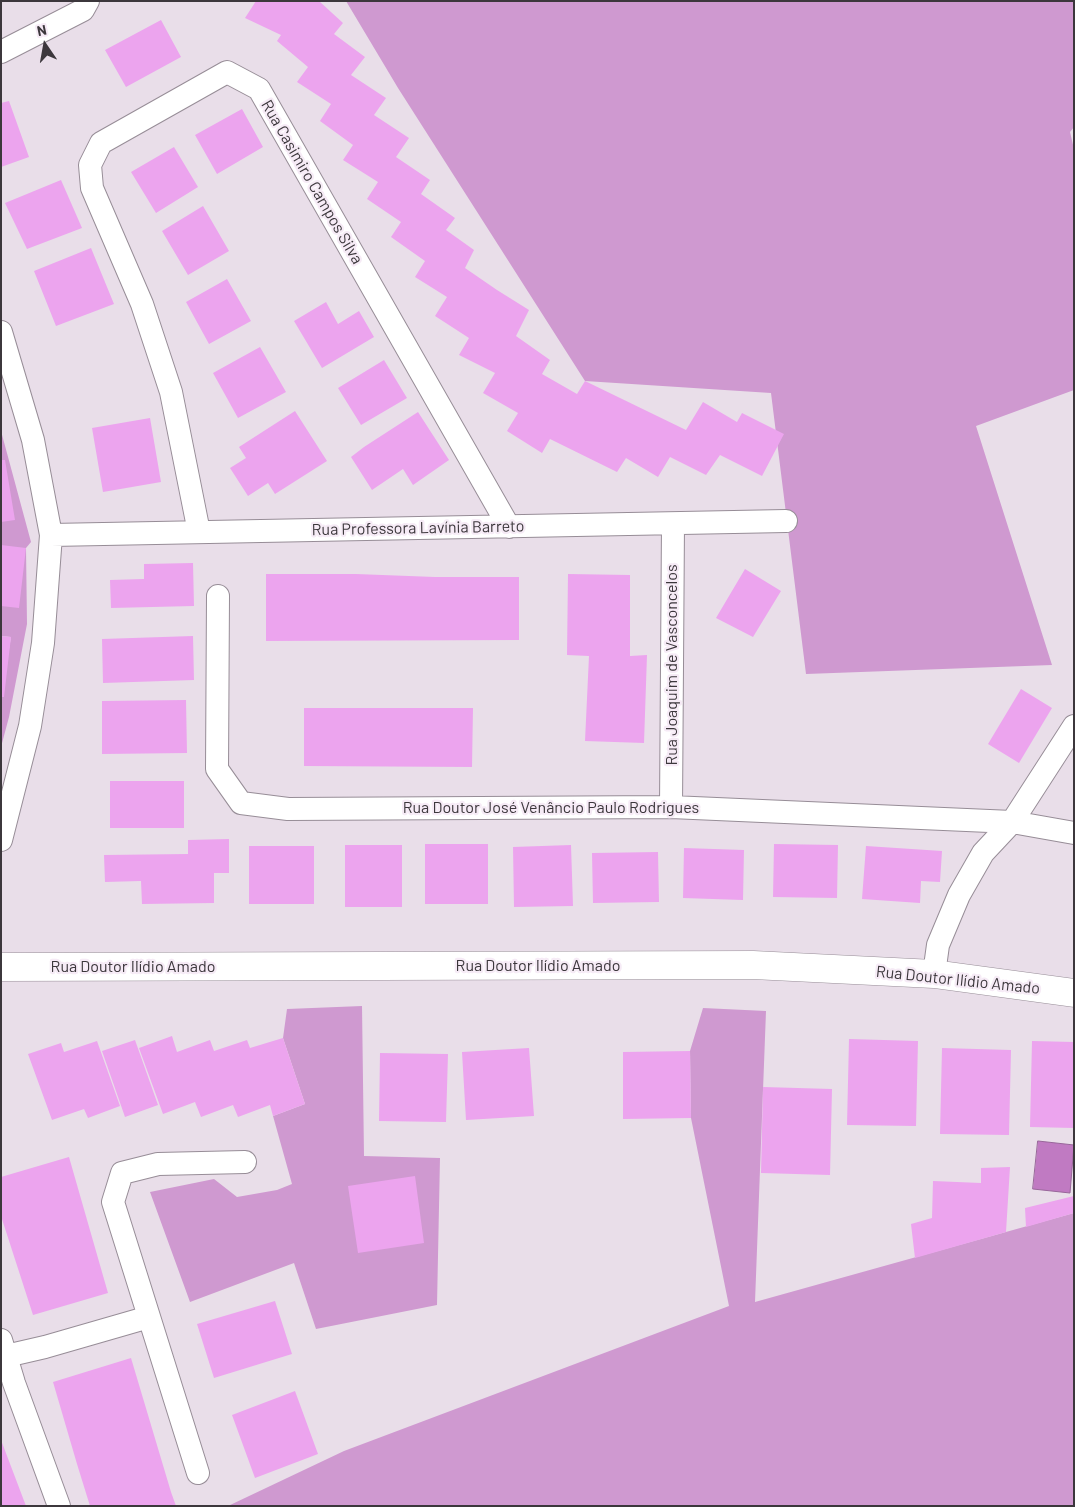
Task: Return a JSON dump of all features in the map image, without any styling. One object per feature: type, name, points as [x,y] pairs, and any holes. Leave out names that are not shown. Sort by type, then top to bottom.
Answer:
[{"type":"street","points":[[1,52],[83,10],[88,1]]},
{"type":"street","name":"Rua Casimiro Campos Silva","points":[[199,532],[171,392],[142,304],[92,188],[90,165],[101,143],[227,72],[259,89],[509,527]]},
{"type":"street","points":[[1,332],[33,440],[51,535],[44,643],[35,698],[30,726],[1,840]]},
{"type":"street","name":"Rua Professora Lavínia Barreto","points":[[51,535],[786,521]]},
{"type":"street","name":"Rua Joaquim de Vasconcelos","points":[[671,806],[673,524]]},
{"type":"street","name":"Rua Doutor José Venâncio Paulo Rodrigues","points":[[218,596],[218,769],[241,803],[288,809],[671,806],[1012,822],[1074,833]]},
{"type":"street","points":[[934,974],[938,945],[959,895],[984,853],[1012,822],[1074,726]]},
{"type":"street","name":"Rua Doutor Ilídio Amado","points":[[1,967],[754,965],[934,974],[1074,993]]},
{"type":"street","points":[[198,1473],[113,1202],[122,1173],[158,1164],[244,1162]]},
{"type":"street","points":[[59,1506],[14,1383],[4,1348],[45,1347],[148,1316]]},
{"type":"shaded area","points":[[346,1],[1074,1],[1074,127],[1070,132],[1074,149],[1074,390],[976,426],[1052,665],[806,674],[771,393],[585,381],[398,88]]},
{"type":"shaded area","points":[[1,431],[31,542],[26,548],[27,624],[9,717],[1,747],[1,697],[11,637],[1,636],[1,522],[5,460],[1,460]]},
{"type":"shaded area","points":[[362,1006],[364,1156],[440,1158],[437,1305],[316,1329],[294,1263],[190,1302],[150,1192],[214,1179],[237,1197],[277,1190],[292,1184],[273,1116],[305,1104],[283,1038],[287,1009]]},
{"type":"shaded area","points":[[703,1008],[766,1011],[755,1302],[1074,1213],[1074,1506],[228,1506],[344,1451],[729,1306],[691,1118],[690,1051]]},
{"type":"shaded area","points":[[1038,1141],[1074,1145],[1070,1193],[1033,1189]]},
{"type":"building","points":[[256,1],[319,1],[343,23],[334,34],[365,57],[351,75],[386,98],[374,115],[409,138],[396,157],[430,180],[421,194],[455,218],[446,230],[474,250],[465,268],[529,310],[516,336],[550,360],[542,374],[577,394],[585,381],[686,430],[703,402],[737,422],[742,413],[784,434],[762,476],[720,455],[706,475],[670,457],[658,477],[626,458],[617,472],[550,439],[542,453],[507,431],[518,413],[483,393],[495,373],[459,355],[469,338],[435,316],[447,297],[415,277],[425,261],[391,237],[401,222],[367,199],[378,182],[343,160],[353,145],[320,121],[331,104],[297,82],[308,67],[277,41],[281,35],[245,18]]},
{"type":"building","points":[[161,20],[181,57],[126,87],[105,50]]},
{"type":"building","points":[[9,101],[29,157],[1,167],[1,103]]},
{"type":"building","points":[[242,109],[263,147],[217,174],[195,135]]},
{"type":"building","points":[[174,147],[198,187],[156,213],[131,172]]},
{"type":"building","points":[[61,180],[82,228],[27,249],[5,203]]},
{"type":"building","points":[[203,206],[229,251],[188,275],[162,231]]},
{"type":"building","points":[[91,248],[114,304],[56,326],[34,271]]},
{"type":"building","points":[[227,279],[251,321],[209,344],[186,302]]},
{"type":"building","points":[[326,302],[338,324],[359,311],[374,337],[322,368],[294,321]]},
{"type":"building","points":[[260,347],[286,392],[238,418],[213,373]]},
{"type":"building","points":[[384,360],[407,398],[361,425],[338,388]]},
{"type":"building","points":[[295,411],[327,461],[275,494],[268,483],[248,496],[230,468],[246,458],[239,447]]},
{"type":"building","points":[[418,412],[449,460],[413,485],[403,469],[372,490],[351,457]]},
{"type":"building","points":[[150,418],[161,482],[103,492],[92,428]]},
{"type":"building","points":[[1,460],[5,460],[15,520],[1,522]]},
{"type":"building","points":[[1,545],[26,548],[19,608],[1,606]]},
{"type":"building","points":[[193,563],[194,606],[111,608],[110,580],[144,579],[144,564]]},
{"type":"building","points":[[745,569],[781,591],[753,637],[716,618]]},
{"type":"building","points":[[266,574],[519,577],[519,640],[266,641]]},
{"type":"building","points":[[568,574],[630,575],[630,656],[647,655],[644,743],[585,741],[589,656],[567,655]]},
{"type":"building","points":[[1,636],[11,637],[4,697],[1,697]]},
{"type":"building","points":[[193,636],[194,680],[103,683],[102,639]]},
{"type":"building","points":[[1021,689],[1052,708],[1019,763],[988,744]]},
{"type":"building","points":[[186,700],[187,753],[102,754],[102,701]]},
{"type":"building","points":[[304,708],[473,708],[472,767],[304,766]]},
{"type":"building","points":[[110,781],[184,781],[184,828],[110,828]]},
{"type":"building","points":[[229,839],[229,873],[214,873],[214,903],[142,904],[141,881],[105,882],[104,855],[188,854],[188,840]]},
{"type":"building","points":[[425,844],[488,844],[488,904],[425,904]]},
{"type":"building","points":[[774,844],[838,845],[837,898],[773,897]]},
{"type":"building","points":[[345,845],[402,845],[402,907],[345,907]]},
{"type":"building","points":[[571,845],[573,906],[514,907],[513,847]]},
{"type":"building","points":[[249,846],[314,846],[314,904],[249,904]]},
{"type":"building","points":[[866,846],[942,851],[940,882],[921,881],[920,903],[862,899]]},
{"type":"building","points":[[684,848],[744,850],[743,900],[683,898]]},
{"type":"building","points":[[658,852],[659,902],[593,903],[592,853]]},
{"type":"building","points":[[172,1036],[177,1052],[210,1040],[214,1051],[247,1040],[250,1048],[283,1038],[305,1104],[273,1116],[270,1105],[238,1117],[233,1105],[201,1117],[195,1102],[163,1114],[139,1048]]},
{"type":"building","points":[[849,1039],[918,1041],[916,1126],[847,1125]]},
{"type":"building","points":[[135,1040],[158,1105],[125,1117],[102,1051]]},
{"type":"building","points":[[97,1041],[120,1106],[88,1118],[84,1109],[52,1120],[28,1054],[61,1043],[64,1052]]},
{"type":"building","points":[[1032,1041],[1074,1042],[1074,1128],[1030,1127]]},
{"type":"building","points":[[529,1048],[534,1116],[466,1120],[462,1052]]},
{"type":"building","points":[[942,1048],[1011,1050],[1009,1135],[940,1134]]},
{"type":"building","points":[[690,1051],[691,1118],[623,1119],[623,1052]]},
{"type":"building","points":[[380,1053],[448,1054],[446,1122],[379,1121]]},
{"type":"building","points":[[763,1087],[832,1089],[830,1175],[761,1173]]},
{"type":"building","points":[[69,1157],[108,1293],[33,1315],[1,1216],[1,1177]]},
{"type":"building","points":[[1010,1167],[1006,1232],[915,1258],[911,1224],[932,1218],[933,1181],[981,1183],[981,1168]]},
{"type":"building","points":[[415,1176],[424,1243],[358,1253],[348,1186]]},
{"type":"building","points":[[1074,1196],[1074,1213],[1026,1227],[1025,1208]]},
{"type":"building","points":[[275,1301],[292,1354],[214,1378],[197,1324]]},
{"type":"building","points":[[131,1358],[176,1506],[90,1506],[77,1464],[53,1382]]},
{"type":"building","points":[[295,1391],[318,1454],[255,1478],[232,1415]]},
{"type":"building","points":[[1,1440],[26,1506],[1,1506]]}]
